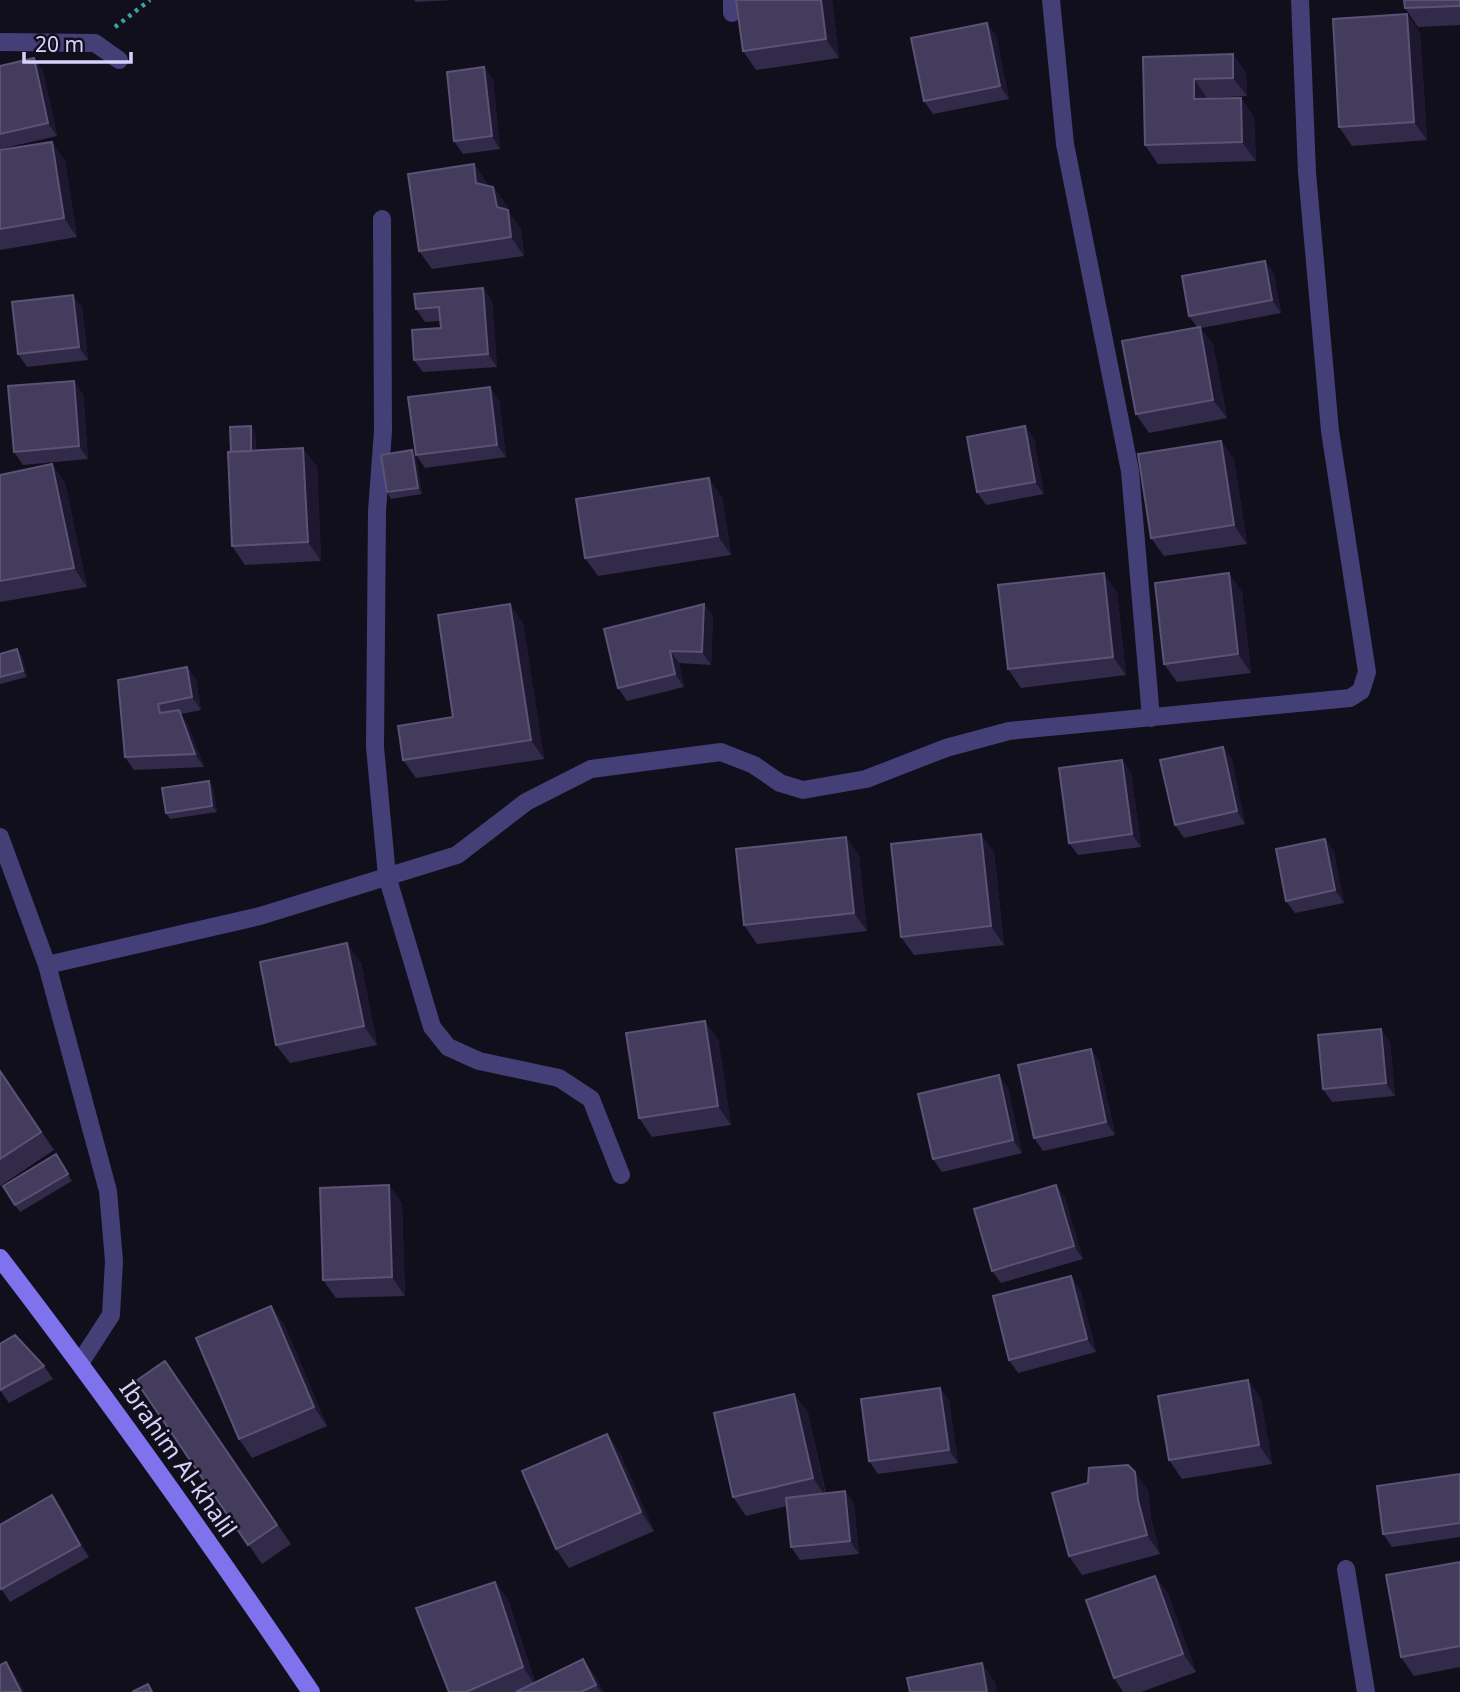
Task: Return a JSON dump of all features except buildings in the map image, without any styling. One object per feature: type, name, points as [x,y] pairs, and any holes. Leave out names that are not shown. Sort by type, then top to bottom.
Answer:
[{"type":"street","points":[[1051,0],[1065,144],[1130,471],[1151,718]]},
{"type":"street","points":[[47,965],[260,916],[457,855],[526,802],[591,769],[722,752],[754,765],[780,783],[803,790],[866,779],[946,748],[1009,731],[1350,698],[1361,691],[1367,672],[1329,431],[1307,172],[1300,0]]},
{"type":"street","points":[[0,42],[95,43],[119,60]]},
{"type":"street","points":[[382,219],[383,430],[377,511],[375,747],[387,876],[432,1027],[448,1047],[458,1052],[480,1061],[559,1078],[591,1100],[621,1175]]},
{"type":"street","points":[[0,837],[47,965],[108,1191],[114,1261],[111,1315],[80,1363]]},
{"type":"street","name":"Ibrahim Al-khalil","points":[[0,1258],[158,1469],[310,1692]]},
{"type":"street","points":[[1346,1569],[1366,1692]]},
{"type":"path","points":[[95,43],[150,0]]}]
